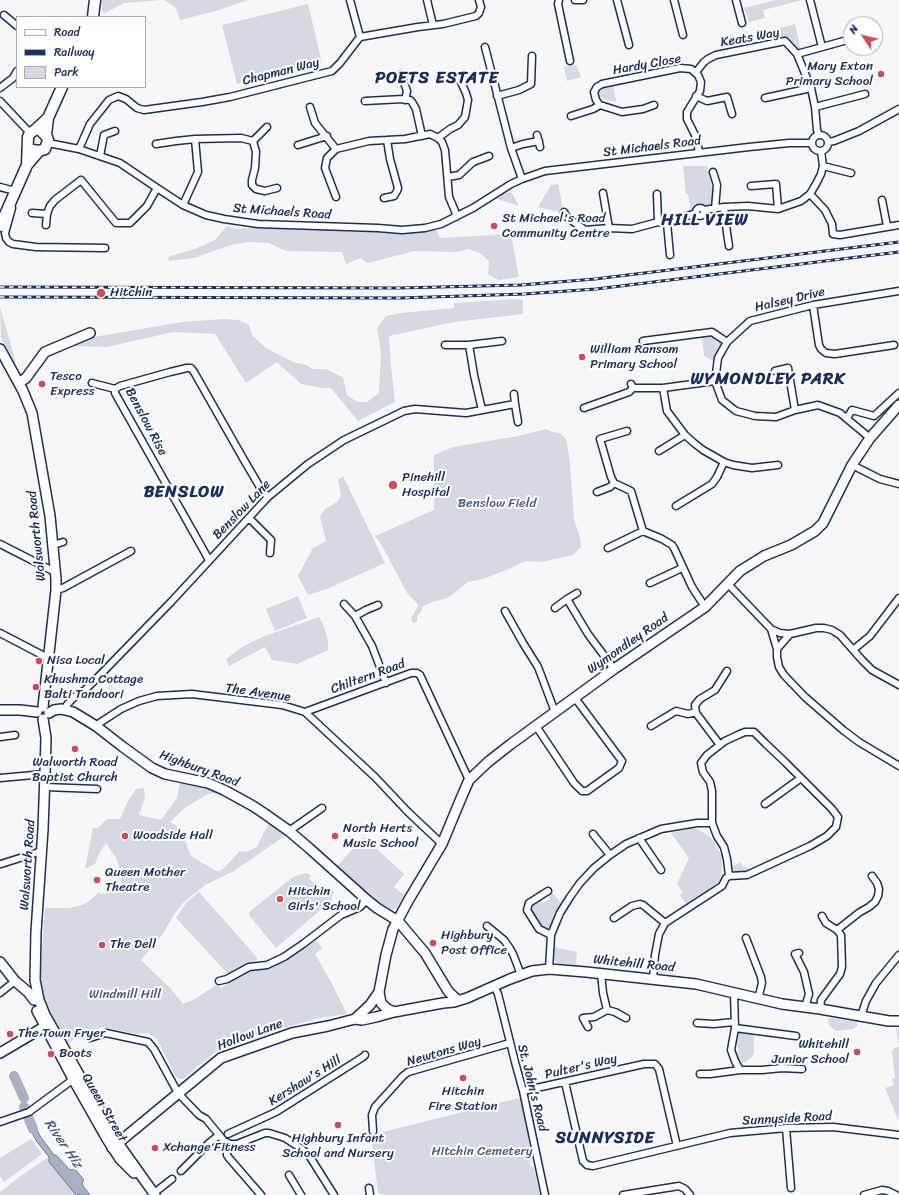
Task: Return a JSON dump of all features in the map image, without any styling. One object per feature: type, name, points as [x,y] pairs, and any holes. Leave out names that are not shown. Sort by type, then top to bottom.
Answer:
[{"type":"main road","points":[[93,16],[95,0]]},
{"type":"main road","points":[[27,165],[31,135],[48,118],[62,88]]},
{"type":"main road","points":[[0,226],[27,165],[39,151],[45,149],[48,118]]},
{"type":"main road","points":[[31,135],[43,132],[47,139]]},
{"type":"main road","points":[[31,135],[32,149],[39,151]]},
{"type":"street","points":[[350,0],[360,37],[418,26],[443,24],[476,16],[481,8],[479,0]]},
{"type":"street","points":[[427,0],[433,25]]},
{"type":"street","points":[[559,0],[558,4],[570,61]]},
{"type":"street","points":[[575,0],[583,0]]},
{"type":"street","points":[[617,0],[629,45]]},
{"type":"street","points":[[674,0],[683,35]]},
{"type":"street","points":[[736,0],[742,23]]},
{"type":"street","points":[[810,0],[822,47]]},
{"type":"street","points":[[4,16],[16,25]]},
{"type":"street","name":"Chapman Way","points":[[79,149],[90,124],[109,100],[118,96],[126,99],[137,108],[144,110],[230,97],[332,71],[360,37]]},
{"type":"street","name":"Keats Way","points":[[696,72],[704,62],[716,55],[785,41],[797,54],[811,88],[819,135]]},
{"type":"street","points":[[797,54],[843,41]]},
{"type":"street","points":[[485,46],[511,148],[522,179]]},
{"type":"street","points":[[497,96],[533,87],[532,56]]},
{"type":"street","name":"Hardy Close","points":[[600,106],[596,100],[594,92],[597,87],[602,84],[646,74],[684,68],[691,69],[696,72],[701,82],[700,91],[689,108],[687,116],[696,137],[699,152]]},
{"type":"street","points":[[0,88],[13,78],[16,73]]},
{"type":"street","points":[[401,74],[407,91],[405,100]]},
{"type":"street","points":[[438,138],[458,125],[465,117],[468,100],[459,78]]},
{"type":"street","points":[[765,98],[811,88]]},
{"type":"street","points":[[815,107],[865,94]]},
{"type":"street","points":[[696,96],[707,102],[727,97],[732,114]]},
{"type":"street","points":[[364,101],[410,100],[415,105],[422,136]]},
{"type":"street","points":[[0,101],[31,135]]},
{"type":"street","points":[[571,116],[600,106],[622,112],[654,105]]},
{"type":"street","points":[[310,107],[315,123],[336,149]]},
{"type":"street","points":[[828,142],[859,131],[899,109]]},
{"type":"street","points":[[253,141],[267,127]]},
{"type":"street","points":[[100,156],[104,135],[115,131]]},
{"type":"street","points":[[336,197],[325,170],[325,165],[328,158],[336,149],[369,141],[405,139],[430,134],[442,142],[445,150],[450,197],[456,211],[456,217]]},
{"type":"street","points":[[819,135],[824,136],[828,142],[826,149],[821,152],[813,148],[812,143],[813,139],[819,135]]},
{"type":"street","points":[[298,145],[327,136]]},
{"type":"street","points":[[156,144],[195,139],[241,138],[253,141]]},
{"type":"street","name":"St Michaels Road","points":[[47,139],[120,163],[156,188],[183,204],[206,215],[258,224],[402,230],[425,228],[442,224],[522,179],[545,171],[772,144],[812,143]]},
{"type":"street","points":[[183,204],[198,172],[195,139]]},
{"type":"street","points":[[384,198],[394,196],[398,188],[390,159],[387,140]]},
{"type":"street","points":[[253,141],[256,152],[252,185],[256,189],[265,191],[277,188]]},
{"type":"street","points":[[511,148],[539,141]]},
{"type":"street","points":[[564,212],[570,219],[585,230],[632,228],[658,222],[667,223],[696,213],[702,216],[704,210],[724,207],[748,206],[778,209],[801,201],[810,194],[821,174],[823,166],[821,152]]},
{"type":"street","points":[[448,178],[459,175],[473,162],[489,156]]},
{"type":"street","points":[[823,166],[851,173]]},
{"type":"street","points":[[713,172],[717,185],[715,209]]},
{"type":"street","points":[[46,225],[47,214],[50,206],[55,200],[81,180],[116,223],[130,223],[147,206],[156,188]]},
{"type":"street","points":[[752,186],[776,184],[778,209]]},
{"type":"street","points":[[0,187],[14,194],[15,202],[5,233],[9,242],[13,244],[36,247],[105,248]]},
{"type":"street","points":[[603,193],[609,228]]},
{"type":"street","points":[[657,194],[658,222]]},
{"type":"street","points":[[810,194],[825,210],[832,224],[833,234],[840,235],[899,225]]},
{"type":"street","points":[[882,200],[887,226]]},
{"type":"street","points":[[724,207],[729,246]]},
{"type":"street","points":[[32,213],[47,214]]},
{"type":"street","points":[[564,224],[570,219]]},
{"type":"street","points":[[667,223],[670,255]]},
{"type":"street","name":"Halsey Drive","points":[[870,438],[840,413],[818,405],[795,410],[776,417],[754,416],[736,411],[722,400],[715,382],[718,358],[727,342],[750,321],[813,305],[899,291]]},
{"type":"street","points":[[813,305],[819,345],[826,353],[835,354],[894,345]]},
{"type":"street","points":[[643,342],[712,332],[727,342]]},
{"type":"street","points":[[19,383],[26,378],[45,352],[90,333]]},
{"type":"street","points":[[445,345],[469,345],[502,341]]},
{"type":"street","points":[[469,345],[482,410]]},
{"type":"street","name":"Walsworth Road","points":[[0,349],[19,383],[32,413],[46,490],[56,579],[43,713],[46,738],[45,787],[35,965],[35,980],[39,1000],[47,1025]]},
{"type":"street","points":[[0,363],[11,368]]},
{"type":"street","name":"Benslow Rise","points":[[209,560],[115,390],[120,386],[190,368],[194,372],[261,489],[268,497]]},
{"type":"street","points":[[775,371],[788,368],[795,410]]},
{"type":"street","points":[[584,408],[629,392],[632,386],[663,388],[715,382]]},
{"type":"street","points":[[92,383],[115,390]]},
{"type":"street","points":[[663,388],[667,411],[685,435],[703,450],[724,462],[733,465],[752,468],[778,465]]},
{"type":"street","points":[[846,418],[852,410],[874,416],[899,393]]},
{"type":"street","points":[[514,394],[518,422]]},
{"type":"street","name":"Benslow Lane","points":[[66,709],[66,706],[73,698],[85,690],[101,674],[268,497],[308,464],[338,444],[404,411],[415,410],[466,413],[515,404]]},
{"type":"street","name":"Wymondley Road","points":[[393,930],[418,883],[442,844],[469,780],[488,762],[555,712],[614,669],[705,607],[740,571],[764,556],[815,531],[823,523],[852,465],[870,438],[899,405]]},
{"type":"street","points":[[627,431],[600,440],[614,483],[631,491],[643,531]]},
{"type":"street","points":[[659,452],[685,435]]},
{"type":"street","points":[[676,506],[712,484],[724,462]]},
{"type":"street","points":[[852,465],[880,479],[899,484]]},
{"type":"street","points":[[597,492],[614,483]]},
{"type":"street","points":[[249,518],[271,540],[270,553]]},
{"type":"street","points":[[608,548],[643,531],[672,545],[692,587],[705,607]]},
{"type":"street","points":[[52,544],[63,542]]},
{"type":"street","points":[[0,544],[51,570],[54,569]]},
{"type":"street","points":[[56,590],[131,551]]},
{"type":"street","points":[[650,583],[680,569],[682,566]]},
{"type":"street","points":[[728,584],[771,629],[780,633],[790,634],[816,628],[832,630],[840,635],[872,670],[899,686]]},
{"type":"street","points":[[555,608],[577,593]]},
{"type":"street","points":[[853,650],[870,636],[899,598]]},
{"type":"street","points":[[567,599],[588,634],[614,669]]},
{"type":"street","points":[[344,604],[355,616],[372,646],[386,683]]},
{"type":"street","points":[[355,616],[378,605]]},
{"type":"street","points":[[505,610],[538,667],[555,712]]},
{"type":"street","points":[[771,629],[777,649],[779,667],[784,675],[805,697],[858,742],[899,766]]},
{"type":"street","points":[[0,633],[48,658]]},
{"type":"street","points":[[777,649],[790,634]]},
{"type":"street","points":[[720,745],[696,712],[695,705],[700,699],[715,690],[727,671]]},
{"type":"street","name":"Chiltern Road","points":[[305,712],[415,672],[420,676],[469,780]]},
{"type":"street","name":"The Avenue","points":[[96,726],[121,709],[157,696],[192,694],[282,705],[305,712],[375,777],[408,812],[442,844]]},
{"type":"street","points":[[536,726],[574,783],[582,791],[587,791],[619,768],[622,761],[575,698]]},
{"type":"street","points":[[0,710],[20,710],[43,713],[66,709]]},
{"type":"street","name":"Highbury Road","points":[[66,709],[96,726],[152,768],[165,774],[208,783],[253,806],[289,831],[367,900],[389,915]]},
{"type":"street","points":[[651,726],[659,717],[676,710],[688,714],[696,712]]},
{"type":"street","points":[[653,979],[659,934],[665,923],[722,886],[726,878],[729,876],[747,875],[790,856],[827,836],[836,827],[838,817],[832,808],[754,732],[745,732],[720,745],[707,755],[701,764],[703,772],[710,782],[712,791],[712,823],[717,836],[724,847],[729,876]]},
{"type":"street","points":[[0,737],[15,734]]},
{"type":"street","points":[[0,778],[45,774]]},
{"type":"street","points":[[765,804],[801,778]]},
{"type":"street","points":[[45,787],[97,789]]},
{"type":"street","points":[[289,831],[322,808]]},
{"type":"street","points":[[549,969],[551,935],[560,913],[580,883],[594,868],[626,844],[661,829],[697,823],[712,823]]},
{"type":"street","points":[[593,834],[610,855]]},
{"type":"street","points":[[639,838],[661,870]]},
{"type":"street","points":[[1,864],[42,851]]},
{"type":"street","points":[[837,930],[875,902],[879,889],[872,876]]},
{"type":"street","points":[[548,891],[529,903],[527,910],[539,929],[551,935]]},
{"type":"street","points":[[219,981],[227,979],[249,967],[266,965],[284,957],[341,915],[360,907],[367,900]]},
{"type":"street","points":[[614,918],[632,906],[640,904],[644,905],[665,923]]},
{"type":"street","points":[[393,930],[389,915],[400,917],[409,934],[425,953],[448,991],[458,1000]]},
{"type":"street","points":[[820,1009],[821,1000],[840,974],[842,966],[841,935],[837,930],[826,924],[822,916]]},
{"type":"street","points":[[487,926],[504,940],[509,947],[521,975]]},
{"type":"street","name":"Hollow Lane","points":[[355,1019],[370,1005],[379,992],[393,930]]},
{"type":"street","points":[[390,940],[409,934]]},
{"type":"street","points":[[746,938],[761,977],[762,983],[758,998]]},
{"type":"street","points":[[796,954],[804,972],[810,994],[805,1007]]},
{"type":"street","points":[[860,1016],[876,983],[899,955]]},
{"type":"street","points":[[0,962],[34,1000]]},
{"type":"street","name":"Walsworth Road","points":[[35,965],[32,980],[34,1000],[38,1013],[47,1025]]},
{"type":"street","name":"Whitehill Road","points":[[370,1018],[394,1012],[454,1002],[532,971],[549,969],[696,984],[782,1004],[889,1021],[899,1021]]},
{"type":"street","points":[[601,974],[607,1010]]},
{"type":"street","points":[[0,993],[19,984],[29,985],[32,980]]},
{"type":"street","name":"St. John's Road","points":[[494,986],[498,994],[523,1091],[546,1195]]},
{"type":"street","points":[[443,1003],[447,997],[448,991]]},
{"type":"street","points":[[379,992],[381,1003],[386,1008],[394,1012]]},
{"type":"street","points":[[734,992],[735,1025],[731,1050],[740,1070]]},
{"type":"street","points":[[588,1028],[583,1018],[594,1017],[607,1010],[616,1012],[626,1018]]},
{"type":"street","name":"Hollow Lane","points":[[115,1145],[221,1058],[292,1033],[355,1019],[362,1020],[370,1018]]},
{"type":"street","points":[[697,1023],[735,1025],[796,1036]]},
{"type":"street","points":[[0,1053],[47,1025]]},
{"type":"street","name":"Queen Street","points":[[47,1025],[115,1145],[120,1160],[155,1194]]},
{"type":"street","points":[[90,1038],[106,1033],[148,1042],[154,1049],[178,1093],[199,1115],[206,1119],[224,1141],[230,1144],[241,1143],[264,1133],[285,1138],[306,1152],[314,1162],[334,1195]]},
{"type":"street","name":"Newtons Way","points":[[373,1131],[372,1115],[375,1107],[408,1072],[510,1043]]},
{"type":"street","name":"Kershaw's Hill","points":[[228,1134],[255,1123],[276,1112],[365,1055]]},
{"type":"street","name":"Pulter's Way","points":[[523,1091],[644,1064],[655,1064],[659,1069],[677,1146]]},
{"type":"street","points":[[700,1074],[740,1070],[802,1068]]},
{"type":"street","points":[[0,1122],[29,1112],[76,1077]]},
{"type":"street","name":"Sunnyside Road","points":[[565,1082],[583,1160],[587,1165],[593,1166],[730,1133],[786,1128],[833,1127],[899,1135]]},
{"type":"street","points":[[255,1123],[260,1135]]},
{"type":"street","points":[[786,1128],[791,1188]]},
{"type":"street","points":[[181,1171],[219,1135]]},
{"type":"street","points":[[230,1144],[227,1150],[227,1155],[261,1195]]},
{"type":"street","points":[[289,1175],[301,1195]]},
{"type":"street","points":[[155,1194],[172,1179]]},
{"type":"street","points":[[623,1195],[679,1186],[685,1189],[690,1195]]},
{"type":"street","points":[[369,1188],[370,1195]]},
{"type":"street","points":[[864,1195],[884,1190],[896,1195]]},
{"type":"green space","points":[[101,0],[161,0],[124,3],[103,14]]},
{"type":"green space","points":[[164,0],[248,0],[219,10],[180,20],[176,8]]},
{"type":"green space","points":[[776,0],[802,0],[763,10],[765,18],[749,22],[744,8]]},
{"type":"green space","points":[[308,4],[322,63],[237,84],[222,25]]},
{"type":"green space","points":[[795,24],[801,51],[799,51],[786,38],[770,41],[768,31]]},
{"type":"green space","points":[[576,65],[581,77],[567,81],[564,67]]},
{"type":"green space","points":[[613,85],[616,102],[601,98],[598,94],[599,90]]},
{"type":"green space","points":[[683,166],[707,166],[712,188],[711,206],[698,206],[691,212],[688,194],[686,194]]},
{"type":"green space","points":[[558,184],[563,209],[559,212],[538,207],[551,185]]},
{"type":"green space","points":[[505,192],[512,193],[519,206],[494,198]]},
{"type":"green space","points":[[227,226],[235,229],[261,227],[310,230],[384,230],[402,232],[436,229],[440,238],[511,234],[519,277],[498,280],[488,274],[489,261],[480,253],[468,249],[458,252],[414,251],[368,263],[360,258],[346,264],[342,252],[286,251],[269,243],[249,242],[231,245],[194,258],[169,261],[168,257],[195,249],[215,240]]},
{"type":"green space","points":[[516,299],[523,300],[523,314],[454,322],[389,336],[395,402],[358,421],[331,388],[301,384],[277,362],[246,383],[215,334],[173,332],[107,347],[71,346],[94,337],[182,322],[224,319],[238,320],[249,325],[252,335],[266,348],[293,362],[306,365],[313,369],[326,369],[343,377],[347,395],[357,402],[367,402],[379,393],[381,353],[377,328],[386,316],[401,313],[454,308],[454,303]]},
{"type":"green space","points":[[0,307],[16,363],[12,364],[6,353],[1,336]]},
{"type":"green space","points":[[712,334],[720,340],[721,343],[713,361],[704,356],[702,336]]},
{"type":"green space","name":"Benslow Field","points":[[546,429],[552,432],[560,433],[565,438],[567,443],[574,520],[580,537],[581,547],[573,555],[542,562],[523,562],[483,579],[468,582],[449,597],[423,606],[421,612],[417,616],[417,622],[413,623],[411,618],[418,604],[407,593],[381,544],[375,536],[434,510],[434,455],[453,447],[518,436]]},
{"type":"green space","points":[[343,476],[385,563],[327,589],[308,595],[298,576],[313,548],[326,541],[320,517],[325,509],[337,502],[340,498],[341,494],[338,482]]},
{"type":"green space","points":[[298,596],[307,618],[275,631],[266,609]]},
{"type":"green space","points":[[319,617],[324,626],[328,641],[328,650],[297,664],[272,660],[265,647],[229,666],[226,659],[242,647],[262,637]]},
{"type":"green space","name":"Windmill Hill","points":[[180,782],[206,785],[218,790],[215,793],[208,794],[186,807],[170,822],[178,827],[191,856],[218,872],[224,868],[240,851],[246,852],[257,847],[270,823],[289,833],[234,871],[205,885],[183,903],[173,916],[163,934],[141,960],[170,988],[183,1004],[195,999],[216,985],[221,988],[248,971],[268,967],[287,960],[316,940],[322,948],[315,954],[347,1014],[319,1018],[229,1045],[215,1052],[183,1079],[179,1079],[175,1075],[157,1039],[148,1033],[137,1034],[103,1027],[82,1035],[66,1044],[39,993],[43,991],[40,979],[45,908],[69,908],[82,905],[88,902],[99,892],[101,894],[108,893],[120,886],[121,877],[119,866],[116,858],[106,843],[95,864],[85,869],[93,828],[98,828],[107,819],[120,819],[128,801],[136,789],[144,788],[145,798],[139,815],[161,820],[177,798]]},
{"type":"green space","points":[[693,828],[705,833],[714,841],[722,857],[722,867],[720,879],[717,883],[686,904],[680,895],[683,892],[677,884],[689,858],[671,833]]},
{"type":"green space","points":[[364,837],[404,874],[394,887],[404,895],[396,908],[389,911],[370,899],[336,867]]},
{"type":"green space","points":[[741,861],[744,868],[747,867],[749,870],[761,865],[745,872],[737,873],[731,868]]},
{"type":"green space","points":[[305,873],[311,875],[309,879],[326,891],[332,889],[334,892],[330,902],[276,948],[249,915],[249,912],[293,877]]},
{"type":"green space","points":[[199,892],[258,959],[228,974],[176,918],[186,903]]},
{"type":"green space","points":[[552,892],[561,903],[549,928],[546,929],[531,911],[533,904],[540,900],[544,903],[550,899],[549,895]]},
{"type":"green space","points":[[554,947],[577,952],[576,965],[559,964],[553,959]]},
{"type":"green space","points":[[829,1018],[856,1022],[858,1025],[853,1029],[836,1031],[830,1026],[828,1022]]},
{"type":"green space","points":[[896,1028],[899,1028],[899,1047]]},
{"type":"green space","points":[[743,1031],[754,1032],[754,1054],[744,1063],[737,1060],[735,1056],[739,1051],[738,1047],[734,1044],[737,1033]]},
{"type":"green space","points":[[899,1047],[899,1122],[885,1088],[894,1085],[892,1079],[895,1078],[892,1051],[894,1049],[893,1048]]},
{"type":"green space","name":"Hitchin Cemetery","points":[[519,1098],[521,1100],[530,1148],[527,1151],[530,1165],[534,1168],[540,1195],[383,1195],[378,1193],[371,1135]]},
{"type":"green space","points":[[31,1139],[42,1154],[4,1182],[0,1176],[0,1158]]},
{"type":"green space","points":[[49,1157],[49,1162],[76,1195],[0,1195],[0,1192]]},
{"type":"water","name":"River Hiz","points":[[28,1116],[31,1117],[40,1136],[54,1155],[56,1155],[70,1170],[75,1169],[84,1180],[82,1182],[83,1186],[90,1195],[76,1195],[49,1162],[49,1157],[37,1142],[26,1122]]},
{"type":"waterway","name":"River Hiz","points":[[14,1076],[24,1098]]},
{"type":"waterway","name":"River Hiz","points":[[24,1107],[33,1129]]},
{"type":"railway","points":[[0,287],[399,288],[521,285],[595,279],[899,242]]},
{"type":"railway","points":[[0,297],[400,298],[524,294],[596,289],[899,252]]},
{"type":"place","name":"Mary Exton Primary School","points":[[881,74]]},
{"type":"place","name":"St Michael's Road Community Centre","points":[[494,226]]},
{"type":"place","name":"Hitchin","points":[[101,293]]},
{"type":"place","name":"William Ransom Primary School","points":[[582,357]]},
{"type":"place","name":"Tesco Express","points":[[42,384]]},
{"type":"place","name":"Pinehill Hospital","points":[[393,485]]},
{"type":"place","name":"Nisa Local","points":[[39,661]]},
{"type":"place","name":"Khushma Cottage Balti Tandoori","points":[[36,687]]},
{"type":"place","name":"Walworth Road Baptist Church","points":[[75,749]]},
{"type":"place","name":"Woodside Hall","points":[[125,836]]},
{"type":"place","name":"North Herts Music School","points":[[335,836]]},
{"type":"place","name":"Queen Mother Theatre","points":[[97,880]]},
{"type":"place","name":"Hitchin Girls' School","points":[[280,899]]},
{"type":"place","name":"Highbury Post Office","points":[[433,943]]},
{"type":"place","name":"The Dell","points":[[102,945]]},
{"type":"place","name":"The Town Fryer","points":[[10,1034]]},
{"type":"place","name":"Whitehill Junior School","points":[[857,1052]]},
{"type":"place","name":"Boots","points":[[51,1054]]},
{"type":"place","name":"Hitchin Fire Station","points":[[463,1078]]},
{"type":"place","name":"Highbury Infant School and Nursery","points":[[338,1125]]},
{"type":"place","name":"Xchange Fitness","points":[[155,1148]]},
{"type":"district","name":"POETS ESTATE","points":[[437,79]]},
{"type":"district","name":"HILL VIEW","points":[[705,221]]},
{"type":"district","name":"WYMONDLEY PARK","points":[[768,380]]},
{"type":"district","name":"BENSLOW","points":[[184,493]]},
{"type":"district","name":"SUNNYSIDE","points":[[605,1139]]}]
